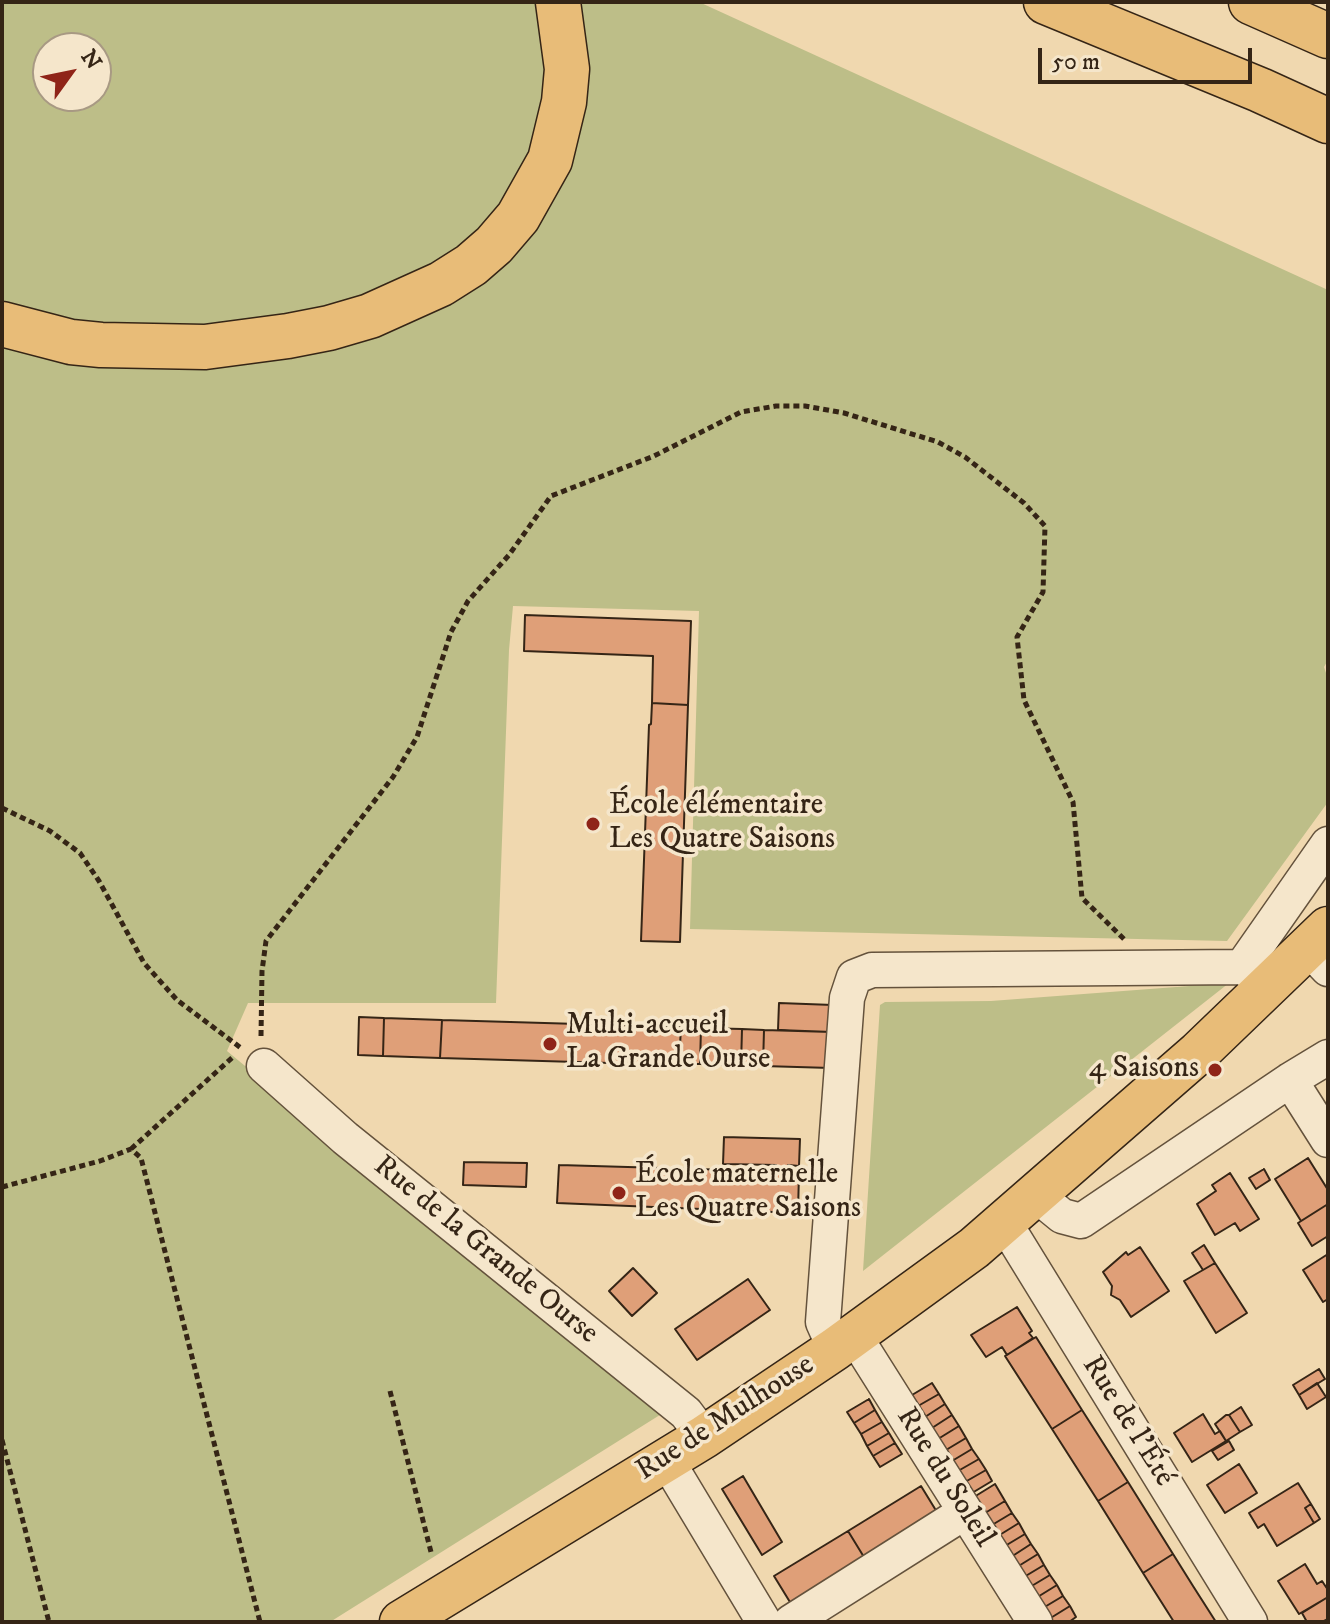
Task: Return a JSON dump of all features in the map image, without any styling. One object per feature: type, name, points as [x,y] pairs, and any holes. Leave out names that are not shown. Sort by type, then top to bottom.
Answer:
[{"type":"highway","points":[[2,324],[71,342],[205,347],[329,328],[370,316],[441,284],[471,265],[494,245],[518,217],[550,160],[564,102],[567,69],[558,2]]},
{"type":"highway","points":[[1046,2],[1328,121]]},
{"type":"highway","points":[[1251,2],[1328,36]]},
{"type":"highway","points":[[1323,2],[1328,5]]},
{"type":"main road","name":"Rue de Mulhouse","points":[[401,1622],[704,1437],[844,1342],[974,1248],[1199,1052],[1256,975],[1321,948]]},
{"type":"street","points":[[1153,967],[1256,975],[1328,844]]},
{"type":"street","name":"Rue du Soleil","points":[[1035,1622],[965,1512],[844,1342],[823,1322],[847,998],[854,977],[872,970],[1153,967]]},
{"type":"street","name":"Rue de la Grande Ourse","points":[[252,1057],[357,1148],[686,1413],[704,1437]]},
{"type":"street","points":[[1035,1194],[1062,1216],[1081,1221],[1328,1057]]},
{"type":"street","points":[[1290,1080],[1328,1140]]},
{"type":"street","name":"Rue de l'Été","points":[[1004,1222],[1249,1622]]},
{"type":"street","points":[[666,1459],[764,1622]]},
{"type":"street","points":[[791,1622],[965,1512]]},
{"type":"path","points":[[2,1187],[100,1161],[131,1149],[252,1057],[261,1038],[262,971],[266,941],[393,777],[417,737],[451,632],[468,601],[509,555],[551,496],[654,456],[741,412],[776,406],[805,406],[844,413],[938,442],[965,457],[1024,503],[1045,526],[1043,592],[1017,637],[1024,700],[1073,802],[1082,898],[1153,967]]},
{"type":"path","points":[[2,808],[50,831],[80,853],[144,963],[177,1000],[252,1057]]},
{"type":"path","points":[[131,1149],[141,1158],[260,1622]]},
{"type":"path","points":[[390,1391],[431,1552]]},
{"type":"path","points":[[2,1440],[49,1622]]},
{"type":"green space","points":[[2,2],[699,2],[1328,290],[1328,660],[1324,667],[1328,679],[1328,802],[1227,941],[690,929],[699,611],[513,606],[496,1003],[248,1003],[227,1051],[663,1413],[330,1622],[2,1622]]},
{"type":"green space","points":[[1229,983],[863,1271],[880,1005],[885,1002],[991,1001]]},
{"type":"building","points":[[525,615],[691,621],[688,705],[652,703],[653,656],[524,651]]},
{"type":"building","points":[[652,703],[688,705],[680,942],[641,941]]},
{"type":"building","points":[[779,1003],[833,1005],[832,1032],[778,1030]]},
{"type":"building","points":[[359,1017],[384,1018],[383,1056],[358,1055]]},
{"type":"building","points":[[384,1018],[442,1020],[440,1058],[383,1056]]},
{"type":"building","points":[[442,1020],[681,1027],[679,1065],[440,1058]]},
{"type":"building","points":[[681,1027],[701,1028],[700,1064],[679,1064]]},
{"type":"building","points":[[701,1028],[742,1029],[741,1066],[700,1064]]},
{"type":"building","points":[[742,1029],[764,1030],[763,1066],[741,1066]]},
{"type":"building","points":[[764,1030],[832,1032],[831,1068],[763,1066]]},
{"type":"building","points":[[724,1137],[800,1139],[799,1166],[788,1165],[788,1172],[776,1171],[776,1165],[723,1164]]},
{"type":"building","points":[[1308,1158],[1328,1190],[1328,1204],[1301,1221],[1275,1179]]},
{"type":"building","points":[[464,1162],[527,1163],[526,1187],[463,1185]]},
{"type":"building","points":[[559,1165],[799,1172],[798,1213],[557,1203]]},
{"type":"building","points":[[1264,1169],[1270,1180],[1256,1189],[1249,1178]]},
{"type":"building","points":[[1230,1173],[1259,1219],[1240,1231],[1235,1223],[1215,1235],[1197,1204],[1216,1191],[1212,1185]]},
{"type":"building","points":[[1328,1204],[1328,1236],[1312,1246],[1298,1223]]},
{"type":"building","points":[[1204,1245],[1215,1263],[1203,1270],[1192,1253]]},
{"type":"building","points":[[1140,1247],[1169,1291],[1131,1317],[1120,1300],[1111,1295],[1112,1286],[1103,1272],[1126,1252],[1128,1255]]},
{"type":"building","points":[[1328,1254],[1328,1299],[1323,1302],[1303,1270]]},
{"type":"building","points":[[1215,1263],[1247,1313],[1216,1333],[1184,1281]]},
{"type":"building","points":[[633,1268],[657,1293],[632,1316],[609,1291]]},
{"type":"building","points":[[748,1279],[770,1310],[697,1360],[675,1329]]},
{"type":"building","points":[[1017,1307],[1033,1338],[1007,1355],[1002,1347],[986,1357],[971,1335]]},
{"type":"building","points":[[1036,1337],[1082,1410],[1052,1429],[1005,1356]]},
{"type":"building","points":[[1319,1369],[1325,1379],[1299,1395],[1293,1385]]},
{"type":"building","points":[[932,1383],[939,1394],[918,1406],[912,1395]]},
{"type":"building","points":[[1317,1383],[1326,1397],[1307,1409],[1299,1395]]},
{"type":"building","points":[[939,1394],[945,1404],[925,1417],[918,1406]]},
{"type":"building","points":[[869,1399],[875,1410],[854,1423],[847,1412]]},
{"type":"building","points":[[945,1404],[952,1415],[932,1428],[925,1417]]},
{"type":"building","points":[[1241,1407],[1252,1425],[1240,1432],[1229,1415]]},
{"type":"building","points":[[875,1410],[882,1422],[861,1434],[854,1423]]},
{"type":"building","points":[[1082,1410],[1128,1482],[1098,1501],[1052,1429]]},
{"type":"building","points":[[1203,1414],[1215,1434],[1220,1431],[1226,1441],[1192,1462],[1174,1433]]},
{"type":"building","points":[[952,1415],[959,1426],[938,1439],[932,1428]]},
{"type":"building","points":[[1226,1415],[1240,1432],[1226,1441],[1215,1424]]},
{"type":"building","points":[[882,1422],[889,1433],[867,1446],[861,1434]]},
{"type":"building","points":[[959,1426],[966,1438],[946,1450],[938,1439]]},
{"type":"building","points":[[889,1433],[895,1443],[873,1456],[867,1446]]},
{"type":"building","points":[[966,1438],[972,1449],[952,1461],[946,1450]]},
{"type":"building","points":[[1229,1441],[1234,1450],[1218,1460],[1212,1451]]},
{"type":"building","points":[[895,1443],[902,1454],[880,1467],[873,1456]]},
{"type":"building","points":[[972,1449],[979,1459],[958,1471],[952,1461]]},
{"type":"building","points":[[979,1459],[986,1470],[965,1482],[958,1471]]},
{"type":"building","points":[[1239,1464],[1257,1493],[1225,1513],[1207,1485]]},
{"type":"building","points":[[986,1470],[992,1481],[972,1493],[965,1482]]},
{"type":"building","points":[[743,1476],[782,1542],[762,1555],[722,1489]]},
{"type":"building","points":[[1128,1482],[1173,1554],[1143,1573],[1098,1501]]},
{"type":"building","points":[[1298,1483],[1311,1504],[1305,1508],[1314,1523],[1277,1546],[1264,1524],[1258,1528],[1249,1513]]},
{"type":"building","points":[[995,1484],[1005,1501],[985,1513],[974,1497]]},
{"type":"building","points":[[921,1486],[940,1517],[867,1562],[848,1531]]},
{"type":"building","points":[[1005,1501],[1012,1513],[992,1525],[985,1513]]},
{"type":"building","points":[[1311,1504],[1320,1519],[1314,1523],[1305,1508]]},
{"type":"building","points":[[1012,1513],[1019,1523],[998,1536],[992,1525]]},
{"type":"building","points":[[1019,1523],[1025,1534],[1005,1546],[998,1536]]},
{"type":"building","points":[[848,1531],[867,1562],[793,1607],[774,1576]]},
{"type":"building","points":[[1025,1534],[1031,1544],[1011,1557],[1005,1546]]},
{"type":"building","points":[[1031,1544],[1038,1554],[1017,1567],[1011,1557]]},
{"type":"building","points":[[1038,1554],[1044,1565],[1024,1577],[1017,1567]]},
{"type":"building","points":[[1173,1554],[1216,1622],[1174,1622],[1143,1573]]},
{"type":"building","points":[[1305,1564],[1317,1584],[1322,1581],[1328,1590],[1328,1597],[1299,1614],[1278,1581]]},
{"type":"building","points":[[1044,1565],[1050,1575],[1030,1587],[1024,1577]]},
{"type":"building","points":[[1050,1575],[1057,1585],[1036,1598],[1030,1587]]},
{"type":"building","points":[[1057,1585],[1063,1596],[1043,1608],[1036,1598]]},
{"type":"building","points":[[1063,1596],[1070,1606],[1049,1619],[1043,1608]]},
{"type":"building","points":[[1328,1597],[1328,1619],[1307,1622],[1302,1613]]},
{"type":"building","points":[[1070,1606],[1076,1617],[1069,1622],[1051,1622],[1049,1619]]},
{"type":"place","name":"École élémentaire Les Quatre Saisons","points":[[593,824]]},
{"type":"place","name":"Multi-accueil La Grande Ourse","points":[[550,1044]]},
{"type":"place","name":"4 Saisons","points":[[1215,1070]]},
{"type":"place","name":"École maternelle Les Quatre Saisons","points":[[619,1193]]}]
